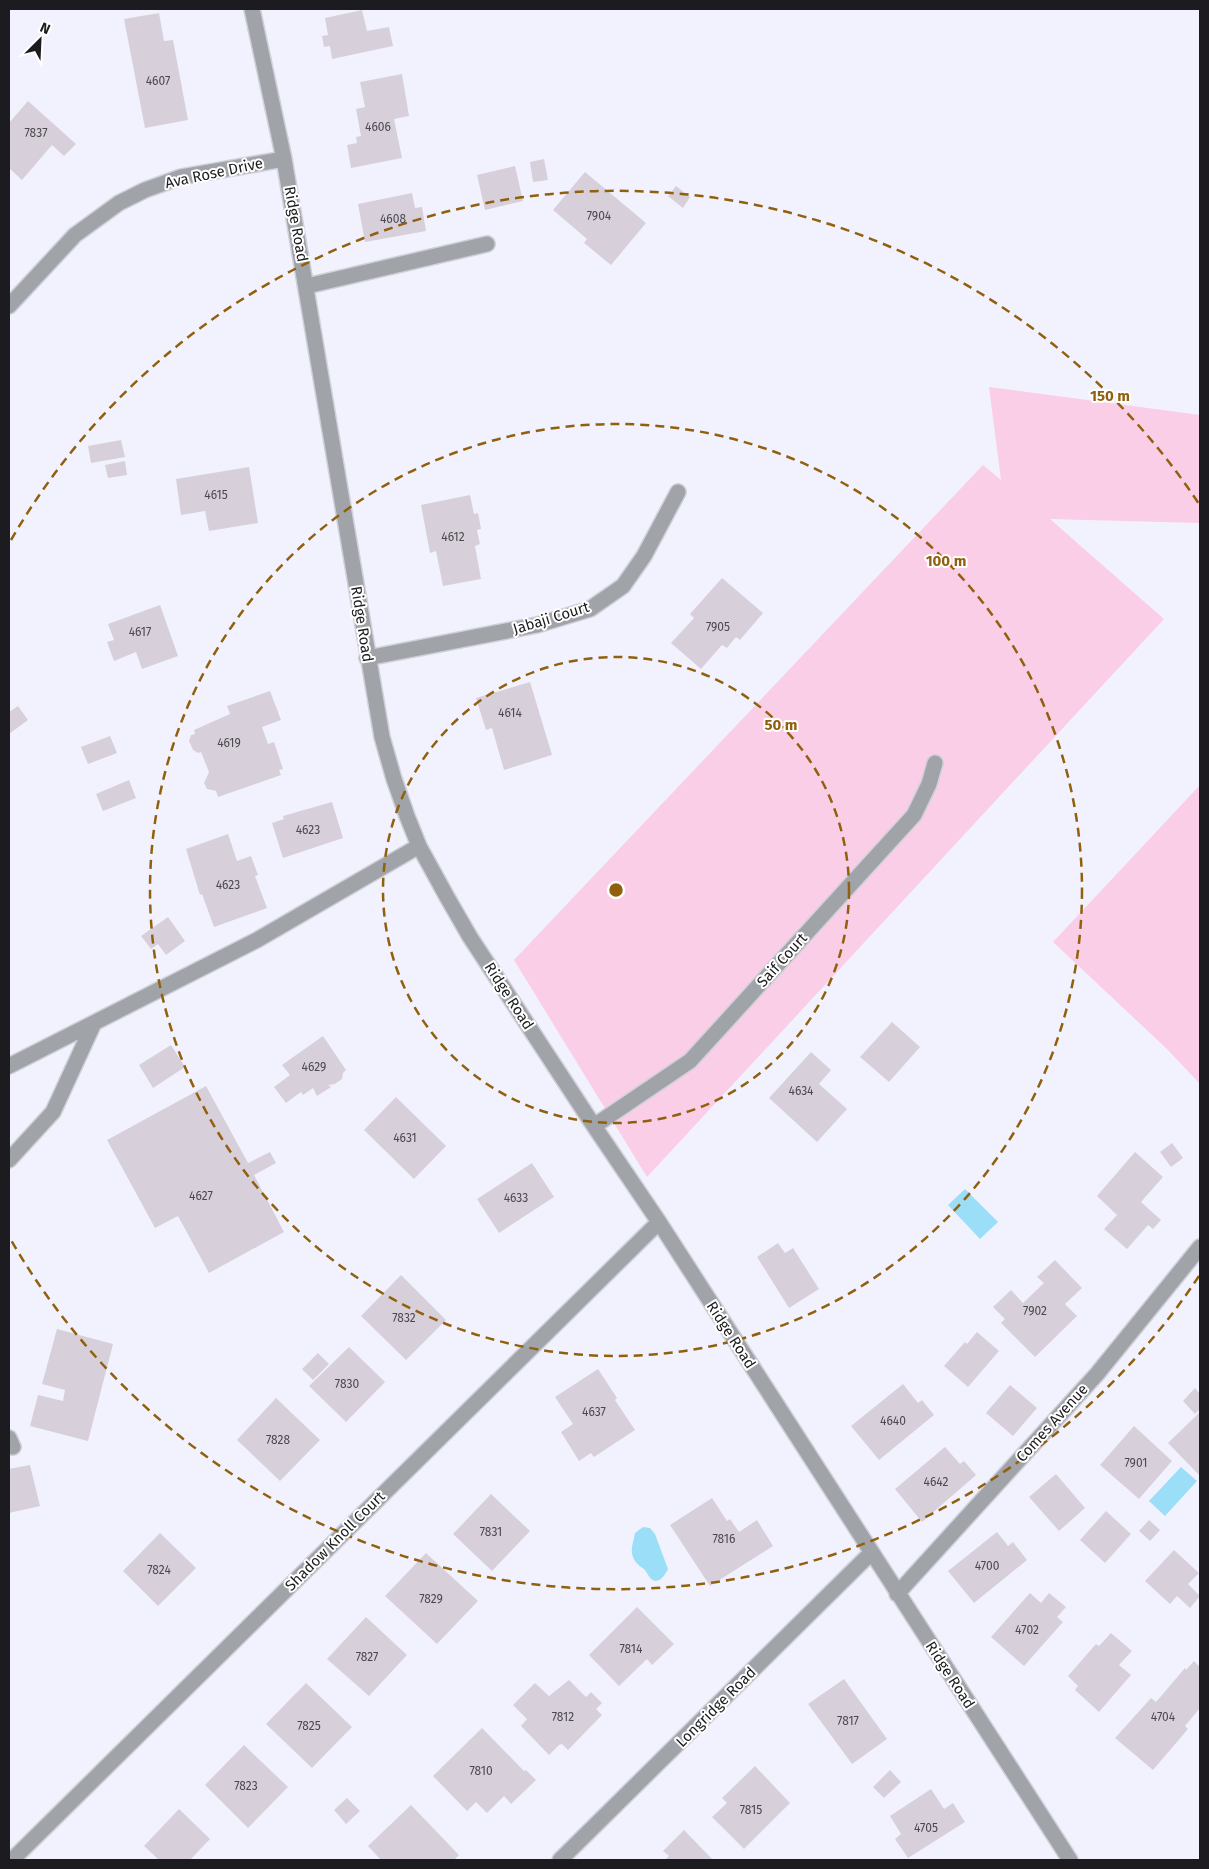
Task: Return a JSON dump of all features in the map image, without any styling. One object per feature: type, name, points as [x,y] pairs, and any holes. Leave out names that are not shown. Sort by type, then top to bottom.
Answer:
[{"type":"street","name":"Ridge Road","points":[[252,9],[284,159],[307,286],[384,745],[419,846],[470,937],[659,1222],[1070,1860]]},
{"type":"street","name":"Ava Rose Drive","points":[[9,306],[75,235],[119,202],[181,177],[284,159]]},
{"type":"street","points":[[307,286],[487,244]]},
{"type":"street","name":"Jabaji Court","points":[[368,658],[537,625],[590,609],[623,586],[644,556],[678,492]]},
{"type":"street","name":"Saif Court","points":[[594,1126],[690,1061],[914,815],[929,784],[935,763]]},
{"type":"street","points":[[9,1066],[257,940],[419,846]]},
{"type":"street","points":[[9,1160],[53,1112],[94,1023]]},
{"type":"street","name":"Shadow Knoll Court","points":[[12,1860],[659,1222]]},
{"type":"street","name":"Comes Avenue","points":[[897,1594],[1097,1374],[1200,1247]]},
{"type":"street","name":"Longridge Road","points":[[560,1860],[871,1553]]},
{"type":"shaded area","points":[[989,387],[1200,415],[1200,523],[1050,519],[1164,619],[647,1177],[514,960],[983,465],[1001,480]]},
{"type":"shaded area","points":[[1200,785],[1200,1084],[1168,1050],[1053,942]]},
{"type":"water","points":[[965,1189],[998,1222],[980,1239],[948,1205]]},
{"type":"water","points":[[1181,1467],[1197,1481],[1165,1516],[1149,1501]]},
{"type":"water","points":[[643,1527],[650,1528],[655,1534],[668,1569],[661,1579],[657,1581],[651,1579],[633,1558],[632,1548],[635,1533]]},
{"type":"building","points":[[362,10],[367,31],[389,27],[393,46],[332,59],[330,46],[324,47],[322,36],[328,35],[325,18]]},
{"type":"building","points":[[159,13],[164,41],[173,40],[188,120],[145,128],[124,19]]},
{"type":"building","points":[[402,74],[409,116],[394,119],[402,158],[351,168],[347,145],[357,143],[356,137],[361,136],[356,109],[365,107],[360,82]]},
{"type":"building","points":[[28,101],[76,144],[64,156],[52,145],[22,180],[9,168],[9,123]]},
{"type":"building","points":[[544,159],[548,180],[533,182],[530,162]]},
{"type":"building","points":[[515,166],[523,201],[485,210],[477,175]]},
{"type":"building","points":[[585,172],[646,223],[611,265],[584,243],[587,239],[553,210]]},
{"type":"building","points":[[676,186],[690,197],[683,208],[668,196]]},
{"type":"building","points":[[412,193],[415,208],[422,207],[426,231],[365,242],[358,204]]},
{"type":"building","points":[[121,440],[125,457],[91,463],[88,446]]},
{"type":"building","points":[[125,461],[127,475],[108,478],[105,465]]},
{"type":"building","points":[[249,467],[258,523],[209,531],[205,511],[181,515],[176,479]]},
{"type":"building","points":[[470,495],[474,514],[478,513],[481,529],[477,530],[480,544],[475,546],[481,579],[443,586],[436,551],[430,553],[421,505]]},
{"type":"building","points":[[722,578],[763,613],[740,640],[736,637],[727,648],[722,645],[701,669],[671,643],[694,618],[690,614]]},
{"type":"building","points":[[160,605],[178,656],[142,669],[136,652],[114,661],[107,642],[114,640],[108,624]]},
{"type":"building","points":[[530,682],[552,755],[504,770],[492,728],[486,730],[476,698]]},
{"type":"building","points":[[270,691],[281,720],[262,727],[268,744],[274,742],[283,769],[279,770],[281,775],[218,797],[216,791],[207,789],[204,783],[209,772],[201,752],[198,753],[193,750],[189,741],[191,735],[195,734],[194,730],[230,714],[227,706]]},
{"type":"building","points":[[18,706],[28,720],[9,734],[9,712]]},
{"type":"building","points":[[110,736],[117,753],[88,764],[81,747]]},
{"type":"building","points":[[129,780],[136,798],[103,811],[96,794]]},
{"type":"building","points":[[332,802],[343,838],[283,858],[272,823],[284,819],[283,816]]},
{"type":"building","points":[[228,834],[237,861],[251,856],[258,875],[255,876],[267,908],[214,927],[202,894],[200,895],[186,849]]},
{"type":"building","points":[[168,917],[185,941],[166,955],[158,944],[151,949],[141,936]]},
{"type":"building","points":[[892,1022],[920,1047],[889,1082],[860,1057]]},
{"type":"building","points":[[323,1036],[346,1070],[343,1073],[342,1079],[335,1084],[328,1085],[331,1087],[317,1096],[313,1088],[303,1095],[301,1092],[286,1103],[274,1087],[290,1075],[282,1065]]},
{"type":"building","points":[[171,1045],[185,1067],[153,1088],[139,1065]]},
{"type":"building","points":[[811,1052],[831,1070],[819,1084],[847,1109],[817,1142],[769,1098]]},
{"type":"building","points":[[206,1086],[248,1163],[270,1152],[276,1163],[254,1175],[284,1232],[209,1273],[178,1216],[155,1228],[107,1140]]},
{"type":"building","points":[[396,1097],[446,1146],[414,1179],[364,1130]]},
{"type":"building","points":[[1172,1143],[1183,1158],[1171,1167],[1160,1152]]},
{"type":"building","points":[[1135,1152],[1163,1177],[1141,1202],[1161,1220],[1153,1229],[1148,1225],[1127,1249],[1104,1229],[1117,1215],[1097,1196]]},
{"type":"building","points":[[532,1163],[554,1197],[499,1233],[477,1199]]},
{"type":"building","points":[[778,1243],[785,1253],[793,1248],[819,1289],[789,1308],[757,1257]]},
{"type":"building","points":[[1055,1260],[1082,1288],[1065,1304],[1077,1316],[1035,1357],[1001,1323],[1005,1319],[993,1307],[1011,1290],[1023,1303],[1044,1283],[1037,1277]]},
{"type":"building","points":[[401,1275],[446,1320],[406,1360],[361,1316]]},
{"type":"building","points":[[57,1329],[113,1344],[88,1441],[30,1426],[38,1395],[63,1401],[65,1390],[42,1384]]},
{"type":"building","points":[[977,1332],[999,1351],[968,1387],[944,1366],[965,1342],[967,1344]]},
{"type":"building","points":[[349,1347],[385,1382],[346,1422],[309,1386]]},
{"type":"building","points":[[318,1353],[329,1364],[313,1380],[302,1369]]},
{"type":"building","points":[[598,1369],[617,1398],[615,1400],[635,1430],[594,1457],[591,1453],[579,1461],[561,1432],[573,1424],[555,1397]]},
{"type":"building","points":[[903,1384],[918,1403],[922,1400],[934,1415],[879,1460],[851,1426]]},
{"type":"building","points":[[1010,1385],[1037,1408],[1013,1436],[986,1413]]},
{"type":"building","points":[[1195,1388],[1200,1394],[1200,1409],[1195,1414],[1183,1401]]},
{"type":"building","points":[[276,1398],[320,1440],[280,1481],[237,1440]]},
{"type":"building","points":[[1200,1412],[1200,1476],[1168,1443]]},
{"type":"building","points":[[1134,1426],[1172,1461],[1139,1499],[1100,1465]]},
{"type":"building","points":[[945,1447],[960,1464],[964,1461],[976,1475],[922,1522],[895,1489]]},
{"type":"building","points":[[30,1465],[40,1506],[9,1513],[9,1469]]},
{"type":"building","points":[[1056,1474],[1085,1508],[1059,1531],[1029,1497]]},
{"type":"building","points":[[491,1494],[530,1531],[492,1571],[453,1534]]},
{"type":"building","points":[[712,1498],[727,1521],[730,1519],[739,1532],[757,1520],[773,1546],[710,1586],[670,1525]]},
{"type":"building","points":[[1106,1511],[1131,1534],[1105,1563],[1080,1540]]},
{"type":"building","points":[[1149,1520],[1160,1530],[1150,1541],[1139,1531]]},
{"type":"building","points":[[997,1532],[1008,1546],[1013,1542],[1027,1560],[974,1603],[948,1571]]},
{"type":"building","points":[[160,1533],[196,1568],[158,1606],[123,1571]]},
{"type":"building","points":[[1174,1550],[1199,1573],[1188,1584],[1200,1596],[1190,1608],[1177,1596],[1170,1604],[1145,1581]]},
{"type":"building","points":[[426,1553],[478,1601],[437,1644],[385,1596]]},
{"type":"building","points":[[1030,1593],[1041,1603],[1049,1593],[1066,1607],[1057,1617],[1063,1622],[1024,1666],[991,1637]]},
{"type":"building","points":[[637,1607],[674,1644],[652,1665],[647,1659],[619,1686],[589,1655]]},
{"type":"building","points":[[366,1617],[407,1655],[369,1696],[327,1659]]},
{"type":"building","points":[[1111,1633],[1132,1651],[1119,1665],[1131,1675],[1099,1712],[1075,1690],[1078,1686],[1068,1676],[1096,1644],[1099,1646]]},
{"type":"building","points":[[1194,1661],[1200,1667],[1200,1708],[1185,1726],[1188,1729],[1153,1770],[1115,1738],[1151,1698],[1156,1702],[1185,1668],[1186,1670]]},
{"type":"building","points":[[844,1679],[887,1739],[852,1764],[808,1704]]},
{"type":"building","points":[[569,1680],[586,1697],[591,1692],[602,1703],[596,1709],[602,1715],[568,1750],[562,1744],[549,1755],[521,1726],[527,1719],[513,1705],[535,1683],[549,1696]]},
{"type":"building","points":[[306,1683],[352,1727],[312,1768],[266,1724]]},
{"type":"building","points":[[482,1728],[524,1771],[526,1770],[536,1780],[511,1804],[504,1796],[487,1813],[476,1802],[467,1811],[433,1776]]},
{"type":"building","points":[[244,1745],[288,1787],[248,1828],[205,1785]]},
{"type":"building","points":[[755,1766],[790,1803],[744,1849],[712,1817],[727,1803],[722,1798]]},
{"type":"building","points":[[890,1770],[901,1782],[884,1798],[873,1787]]},
{"type":"building","points":[[931,1789],[944,1809],[953,1803],[965,1822],[908,1858],[895,1839],[901,1834],[890,1816]]},
{"type":"building","points":[[347,1798],[360,1811],[346,1824],[334,1810]]},
{"type":"building","points":[[411,1805],[459,1855],[454,1860],[381,1860],[368,1846]]},
{"type":"building","points":[[179,1809],[210,1839],[190,1860],[159,1860],[144,1846]]},
{"type":"building","points":[[684,1830],[713,1860],[665,1860],[669,1856],[663,1851]]}]
